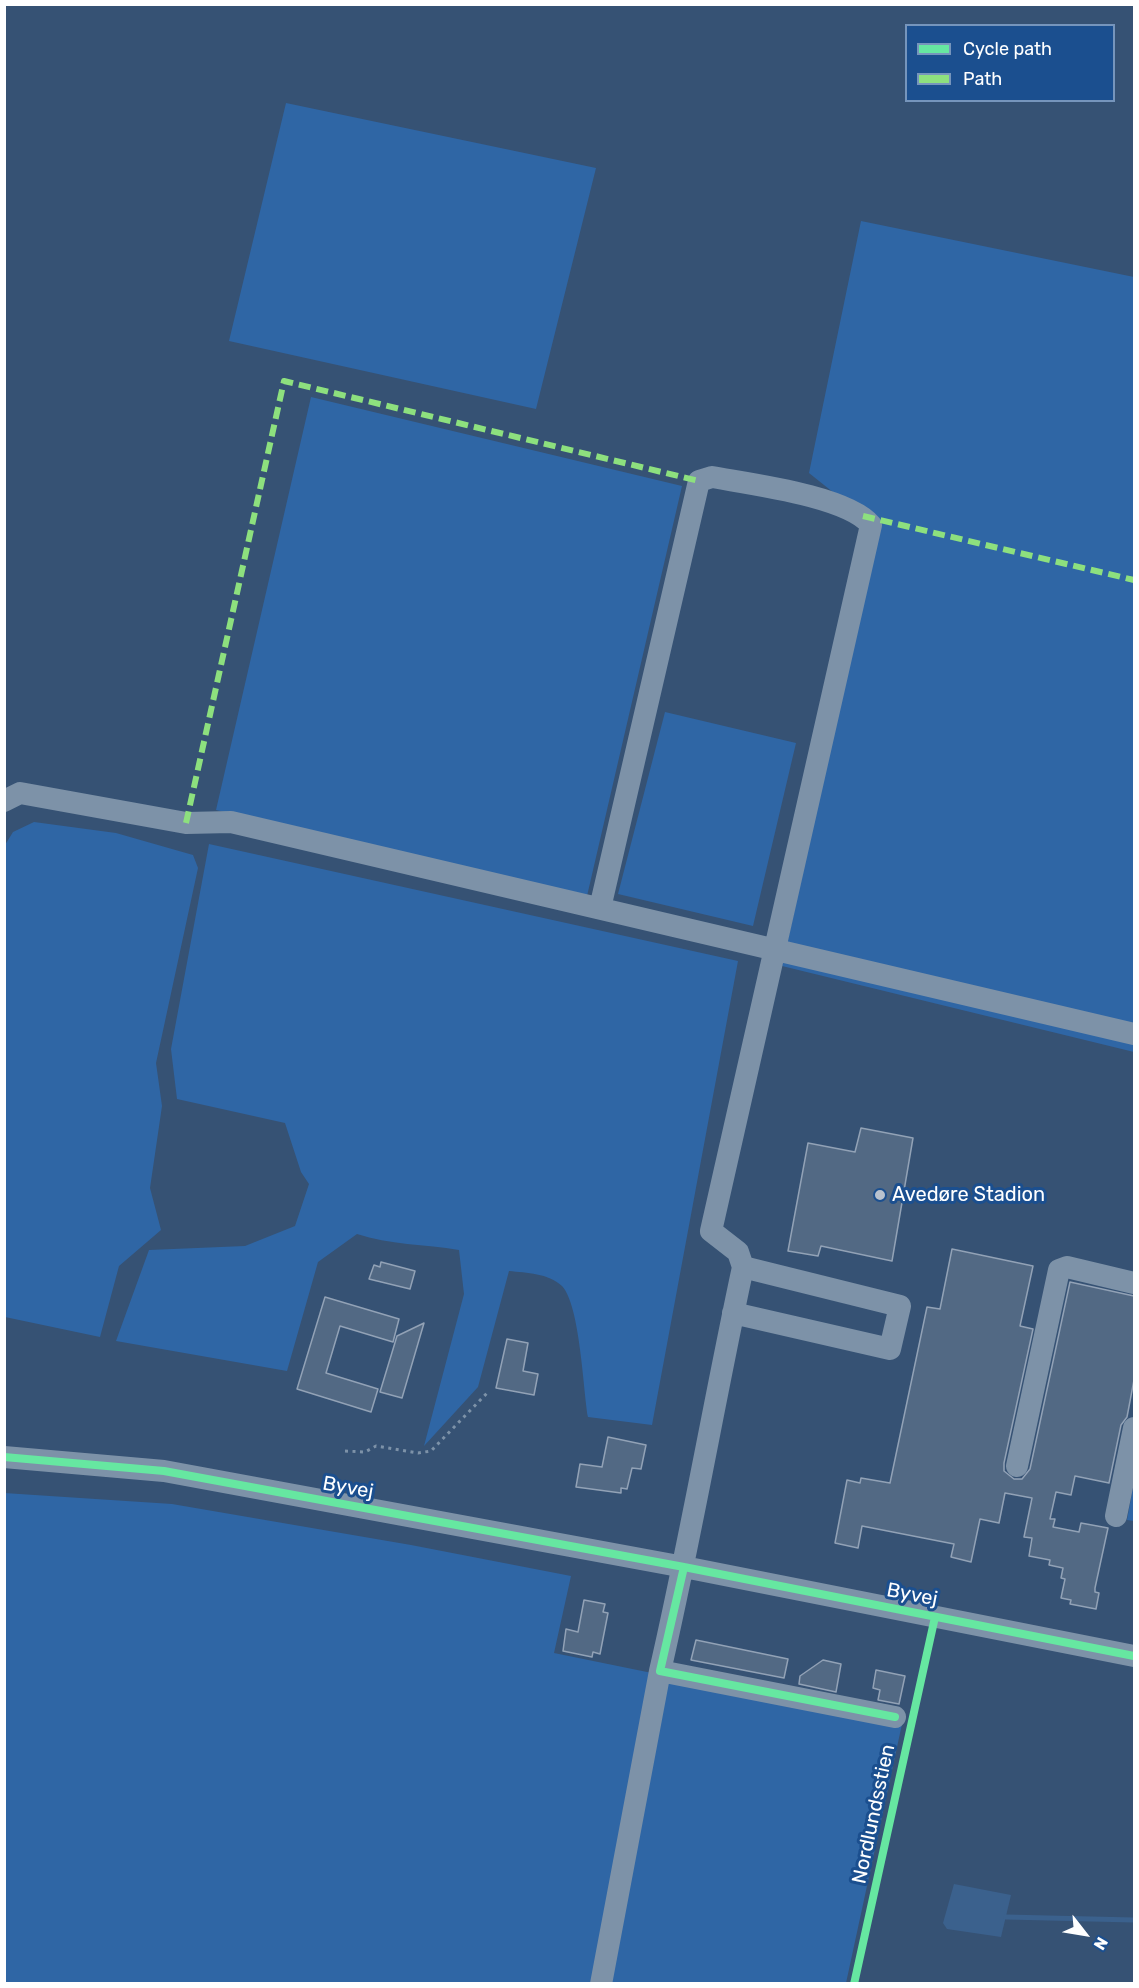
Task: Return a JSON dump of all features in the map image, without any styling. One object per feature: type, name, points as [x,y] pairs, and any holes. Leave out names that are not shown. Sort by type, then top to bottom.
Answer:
[{"type":"street","points":[[600,908],[699,481],[712,477],[800,492],[863,516],[871,525],[711,1231],[738,1252],[743,1267],[684,1566],[660,1671],[601,1983]]},
{"type":"street","points":[[4,801],[20,793],[186,823],[231,822],[1134,1034]]},
{"type":"street","points":[[733,1313],[890,1349],[900,1306],[743,1267]]},
{"type":"street","points":[[1017,1466],[1059,1270],[1067,1268],[1134,1283]]},
{"type":"street","points":[[1116,1516],[1134,1428]]},
{"type":"street","name":"Byvej","points":[[4,1457],[164,1471],[684,1566],[1134,1656]]},
{"type":"street","points":[[660,1671],[895,1717]]},
{"type":"path","points":[[345,1451],[365,1452],[376,1446],[418,1453],[430,1451],[489,1391]]},
{"type":"shaded area","points":[[286,103],[596,168],[536,409],[229,341]]},
{"type":"shaded area","points":[[861,221],[1134,277],[1134,1052],[782,966],[879,529],[809,473]]},
{"type":"shaded area","points":[[311,397],[682,486],[587,896],[216,810]]},
{"type":"shaded area","points":[[665,712],[796,743],[753,926],[618,894]]},
{"type":"shaded area","points":[[34,822],[116,833],[193,855],[198,868],[156,1063],[162,1106],[150,1188],[161,1230],[119,1266],[100,1337],[5,1317],[5,845],[13,832]]},
{"type":"shaded area","points":[[209,844],[738,961],[652,1425],[588,1417],[577,1328],[568,1296],[562,1286],[550,1278],[509,1271],[478,1387],[424,1446],[464,1294],[459,1250],[394,1242],[357,1234],[318,1262],[287,1371],[116,1341],[149,1250],[245,1246],[295,1226],[309,1184],[301,1172],[285,1123],[177,1099],[171,1049]]},
{"type":"shaded area","points":[[1134,1482],[1134,1521],[1127,1520]]},
{"type":"shaded area","points":[[4,1493],[172,1504],[411,1545],[571,1576],[554,1653],[902,1724],[846,1983],[5,1983]]},
{"type":"shaded area","points":[[954,1884],[1011,1895],[1001,1937],[947,1929],[943,1923]]},
{"type":"building","points":[[861,1128],[913,1138],[892,1261],[821,1246],[818,1256],[788,1251],[808,1143],[855,1152]]},
{"type":"building","points":[[952,1249],[1033,1266],[1020,1326],[1033,1329],[1004,1463],[1004,1471],[1014,1479],[1022,1479],[1030,1469],[1070,1282],[1134,1296],[1134,1380],[1127,1417],[1121,1425],[1109,1483],[1075,1476],[1071,1495],[1056,1492],[1050,1519],[1055,1519],[1053,1527],[1079,1532],[1081,1523],[1108,1528],[1095,1588],[1095,1592],[1099,1593],[1096,1609],[1070,1604],[1071,1600],[1061,1598],[1065,1579],[1061,1578],[1063,1568],[1049,1565],[1050,1560],[1029,1556],[1032,1538],[1024,1537],[1032,1498],[1005,1493],[999,1523],[980,1519],[971,1562],[951,1557],[954,1544],[862,1526],[858,1548],[835,1543],[847,1480],[860,1483],[861,1478],[890,1483],[927,1307],[940,1309]]},
{"type":"building","points":[[381,1262],[415,1271],[410,1289],[369,1279],[374,1265],[380,1267]]},
{"type":"building","points":[[325,1297],[399,1319],[393,1342],[340,1326],[326,1373],[378,1389],[371,1412],[297,1389]]},
{"type":"building","points":[[424,1323],[402,1398],[380,1392],[397,1336]]},
{"type":"building","points":[[507,1339],[528,1343],[523,1371],[538,1374],[534,1395],[496,1388]]},
{"type":"building","points":[[608,1437],[646,1445],[641,1469],[632,1468],[627,1489],[621,1488],[621,1493],[576,1487],[580,1464],[602,1467]]},
{"type":"building","points":[[584,1600],[605,1604],[603,1612],[608,1613],[600,1654],[593,1652],[592,1657],[563,1651],[566,1629],[578,1632]]},
{"type":"building","points":[[696,1640],[788,1659],[784,1678],[691,1660]]},
{"type":"building","points":[[823,1660],[841,1664],[836,1692],[799,1684],[800,1676]]},
{"type":"building","points":[[876,1670],[905,1676],[899,1704],[878,1700],[880,1690],[873,1688]]},
{"type":"waterway","points":[[1006,1917],[1134,1920]]},
{"type":"marked path","points":[[186,823],[284,381],[699,481]]},
{"type":"marked path","points":[[863,516],[1134,580]]},
{"type":"cycle path","points":[[4,1457],[164,1471],[684,1567],[1134,1656]]},
{"type":"cycle path","points":[[684,1567],[660,1671],[895,1717]]},
{"type":"cycle path","name":"Nordlundsstien","points":[[854,1984],[935,1617]]},
{"type":"place","name":"Avedøre Stadion","points":[[880,1195]]}]
